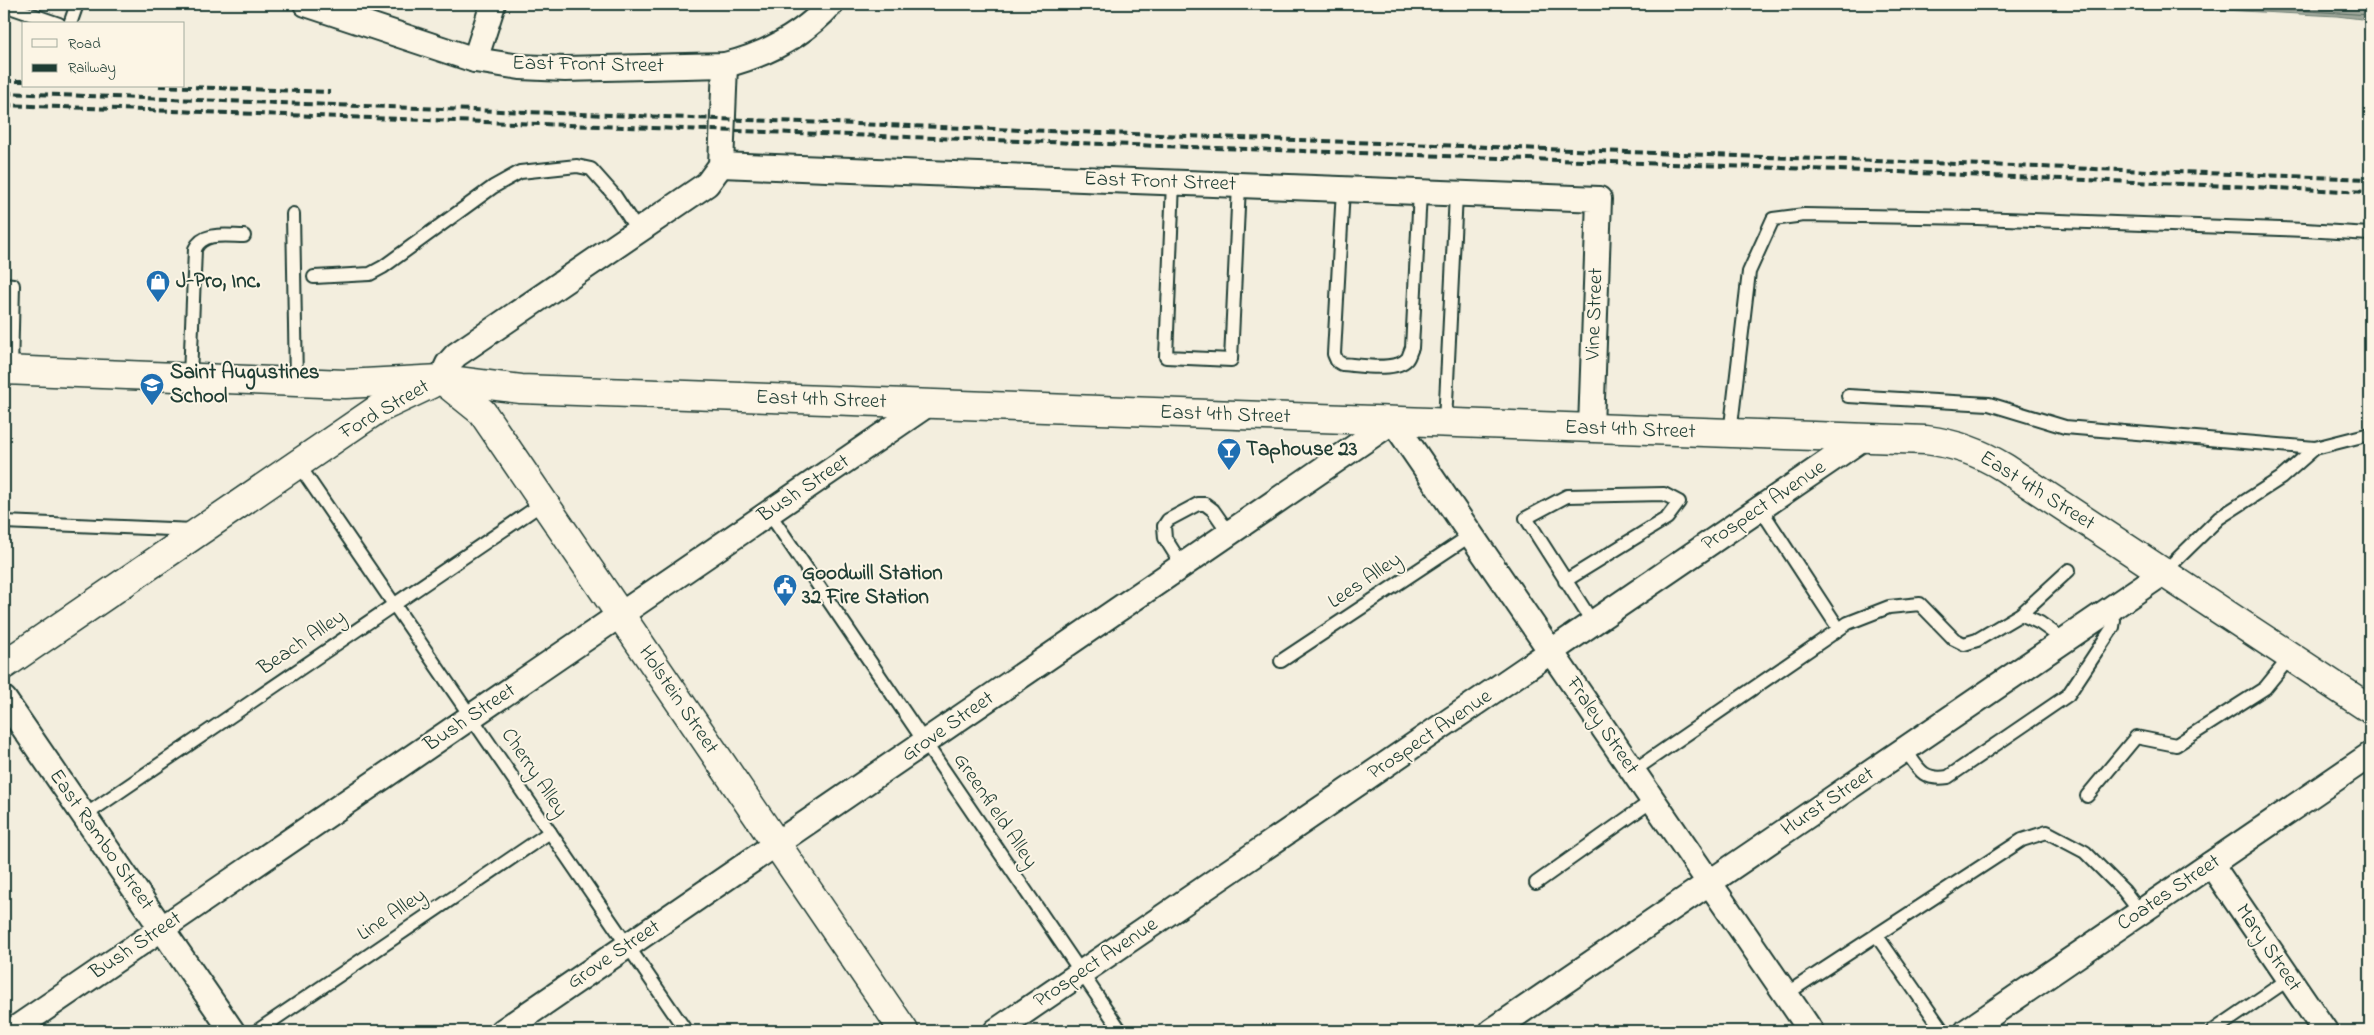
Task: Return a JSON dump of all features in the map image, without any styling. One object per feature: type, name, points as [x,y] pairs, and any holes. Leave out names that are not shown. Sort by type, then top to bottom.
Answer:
[{"type":"main road","name":"East 4th Street","points":[[7,370],[346,384],[441,379],[521,389],[1926,440],[1966,448],[2005,468],[2370,709]]},
{"type":"main road","name":"Ford Street","points":[[4,665],[378,409],[441,379]]},
{"type":"main road","name":"Holstein Street","points":[[441,379],[482,412],[904,1031]]},
{"type":"street","name":"East Front Street","points":[[306,4],[475,60],[520,67],[565,69],[725,65],[751,59],[773,48],[819,16],[830,4]]},
{"type":"street","points":[[475,60],[493,4]]},
{"type":"street","points":[[721,164],[725,65]]},
{"type":"street","name":"East Front Street","points":[[721,164],[1599,199]]},
{"type":"street","name":"Ford Street","points":[[441,379],[448,364],[456,355],[707,184],[721,164]]},
{"type":"street","name":"Vine Street","points":[[1591,428],[1599,199]]},
{"type":"street","name":"Bush Street","points":[[12,1031],[928,404]]},
{"type":"street","name":"Grove Street","points":[[503,1031],[1393,421]]},
{"type":"street","name":"Fraley Street","points":[[1393,421],[1812,1031]]},
{"type":"street","name":"Prospect Avenue","points":[[996,1031],[1863,438]]},
{"type":"street","name":"Hurst Street","points":[[1492,1031],[2163,573]]},
{"type":"street","name":"East Rambo Street","points":[[4,699],[232,1031]]},
{"type":"street","name":"Coates Street","points":[[1967,1031],[2370,755]]},
{"type":"street","name":"Mary Street","points":[[2211,864],[2325,1031]]},
{"type":"lane","points":[[71,22],[77,4]]},
{"type":"lane","points":[[4,6],[53,22]]},
{"type":"lane","points":[[314,277],[370,274],[383,268],[493,187],[520,172],[577,166],[591,170],[615,196],[638,231]]},
{"type":"lane","points":[[1173,182],[1166,357],[1231,360],[1239,185]]},
{"type":"lane","points":[[1343,189],[1334,354],[1337,361],[1342,364],[1391,366],[1400,364],[1407,359],[1412,348],[1420,192]]},
{"type":"lane","points":[[1444,423],[1456,194]]},
{"type":"lane","points":[[293,214],[296,381]]},
{"type":"lane","points":[[1730,434],[1749,272],[1773,219],[1804,215],[1977,218],[2370,234]]},
{"type":"lane","points":[[190,377],[195,249],[199,242],[208,238],[244,236]]},
{"type":"lane","points":[[4,284],[13,285],[7,370]]},
{"type":"lane","points":[[1848,396],[1989,404],[2065,427],[2315,448],[2370,434]]},
{"type":"lane","points":[[2163,573],[2219,518],[2281,478],[2315,448]]},
{"type":"lane","name":"Cherry Alley","points":[[298,464],[686,1031]]},
{"type":"lane","points":[[1565,580],[1667,518],[1679,502],[1664,494],[1567,496],[1526,518],[1565,580],[1593,623]]},
{"type":"lane","name":"Beach Alley","points":[[84,816],[543,503]]},
{"type":"lane","points":[[1182,565],[1165,538],[1164,526],[1168,520],[1198,504],[1205,504],[1213,510],[1229,533]]},
{"type":"lane","points":[[1760,508],[1839,629]]},
{"type":"lane","name":"Greenfield Alley","points":[[769,513],[1121,1031]]},
{"type":"lane","points":[[4,522],[202,530]]},
{"type":"lane","name":"Lees Alley","points":[[1281,661],[1471,534]]},
{"type":"lane","points":[[1633,771],[1848,623],[1889,607],[1920,604],[1954,639],[1964,644],[1977,640],[2021,614],[2068,570]]},
{"type":"lane","points":[[1905,749],[1919,770],[1928,777],[1948,777],[2068,695],[2113,627],[2114,620],[2110,609]]},
{"type":"lane","points":[[2021,614],[2040,623],[2064,640]]},
{"type":"lane","points":[[2088,796],[2136,737],[2176,745],[2265,688],[2290,656]]},
{"type":"lane","points":[[1536,883],[1653,800]]},
{"type":"lane","name":"Line Alley","points":[[257,1031],[550,832]]},
{"type":"lane","points":[[1786,994],[2022,840],[2047,832],[2085,852],[2124,891],[2140,912]]},
{"type":"lane","points":[[1877,936],[1942,1031]]},
{"type":"lane","points":[[2213,1031],[2289,979]]},
{"type":"water","points":[[2109,4],[2370,4],[2370,20],[2337,16]]},
{"type":"railway","points":[[4,81],[22,81]]},
{"type":"railway","points":[[185,87],[330,92]]},
{"type":"railway","points":[[4,93],[2370,179]]},
{"type":"railway","points":[[4,105],[1896,172],[2370,192]]},
{"type":"place","name":"J-Pro, Inc.","points":[[158,303]]},
{"type":"place","name":"Saint Augustines School","points":[[152,406]]},
{"type":"place","name":"Taphouse 23","points":[[1229,471]]},
{"type":"place","name":"Goodwill Station 32 Fire Station","points":[[785,607]]}]
